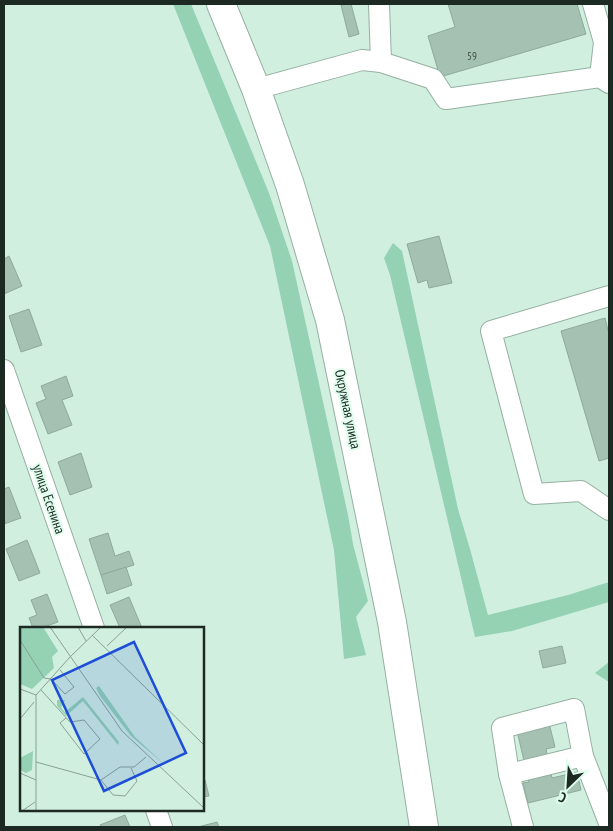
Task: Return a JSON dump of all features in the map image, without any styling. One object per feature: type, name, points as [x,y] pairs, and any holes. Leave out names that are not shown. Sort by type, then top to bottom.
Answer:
[{"type":"highway","name":"Окружная улица","points":[[221,4],[256,88],[290,185],[330,320],[392,622],[424,827]]},
{"type":"street","points":[[379,4],[381,62]]},
{"type":"street","points":[[256,88],[362,60],[381,62],[433,78],[446,99],[605,80],[604,42],[593,4]]},
{"type":"street","points":[[609,296],[491,331],[534,494],[581,491],[609,510]]},
{"type":"street","name":"улица Есенина","points":[[4,370],[94,627]]},
{"type":"street","points":[[523,827],[509,774],[502,728],[574,709],[583,756],[609,823]]},
{"type":"street","points":[[509,774],[583,756]]},
{"type":"street","points":[[156,811],[162,827]]},
{"type":"green space","points":[[173,4],[191,4],[269,193],[292,261],[353,544],[368,601],[356,617],[366,655],[344,659],[334,550],[270,246]]},
{"type":"green space","points":[[393,243],[402,251],[458,509],[488,615],[568,595],[609,582],[609,602],[512,631],[475,637],[390,275],[384,258]]},
{"type":"green space","points":[[609,662],[609,682],[595,673]]},
{"type":"building","points":[[351,4],[359,34],[349,37],[341,5]]},
{"type":"building","points":[[448,4],[577,4],[586,34],[440,77],[428,36],[455,27]]},
{"type":"building","points":[[439,236],[452,283],[429,288],[427,280],[418,283],[407,244]]},
{"type":"building","points":[[9,256],[22,286],[4,294],[4,259]]},
{"type":"building","points":[[29,309],[42,345],[21,352],[9,316]]},
{"type":"building","points":[[605,318],[609,334],[609,458],[599,461],[561,331]]},
{"type":"building","points":[[66,376],[73,396],[62,400],[72,425],[48,434],[36,403],[46,399],[41,386]]},
{"type":"building","points":[[81,453],[92,487],[70,495],[58,462]]},
{"type":"building","points":[[9,487],[21,518],[4,524],[4,489]]},
{"type":"building","points":[[108,533],[115,556],[129,551],[134,565],[101,575],[89,539]]},
{"type":"building","points":[[27,540],[40,573],[19,581],[6,549]]},
{"type":"building","points":[[126,567],[132,585],[107,594],[101,575]]},
{"type":"building","points":[[47,594],[58,622],[44,627],[33,627],[29,618],[37,615],[31,600]]},
{"type":"building","points":[[129,597],[142,627],[120,627],[110,605]]},
{"type":"building","points":[[562,646],[566,663],[543,668],[539,651]]},
{"type":"building","points":[[549,723],[555,747],[546,749],[552,778],[577,772],[581,790],[528,803],[523,783],[529,782],[517,731]]},
{"type":"building","points":[[205,780],[209,796],[204,797]]},
{"type":"building","points":[[125,815],[130,827],[101,827],[100,825]]},
{"type":"building","points":[[217,822],[219,827],[198,827]]}]
